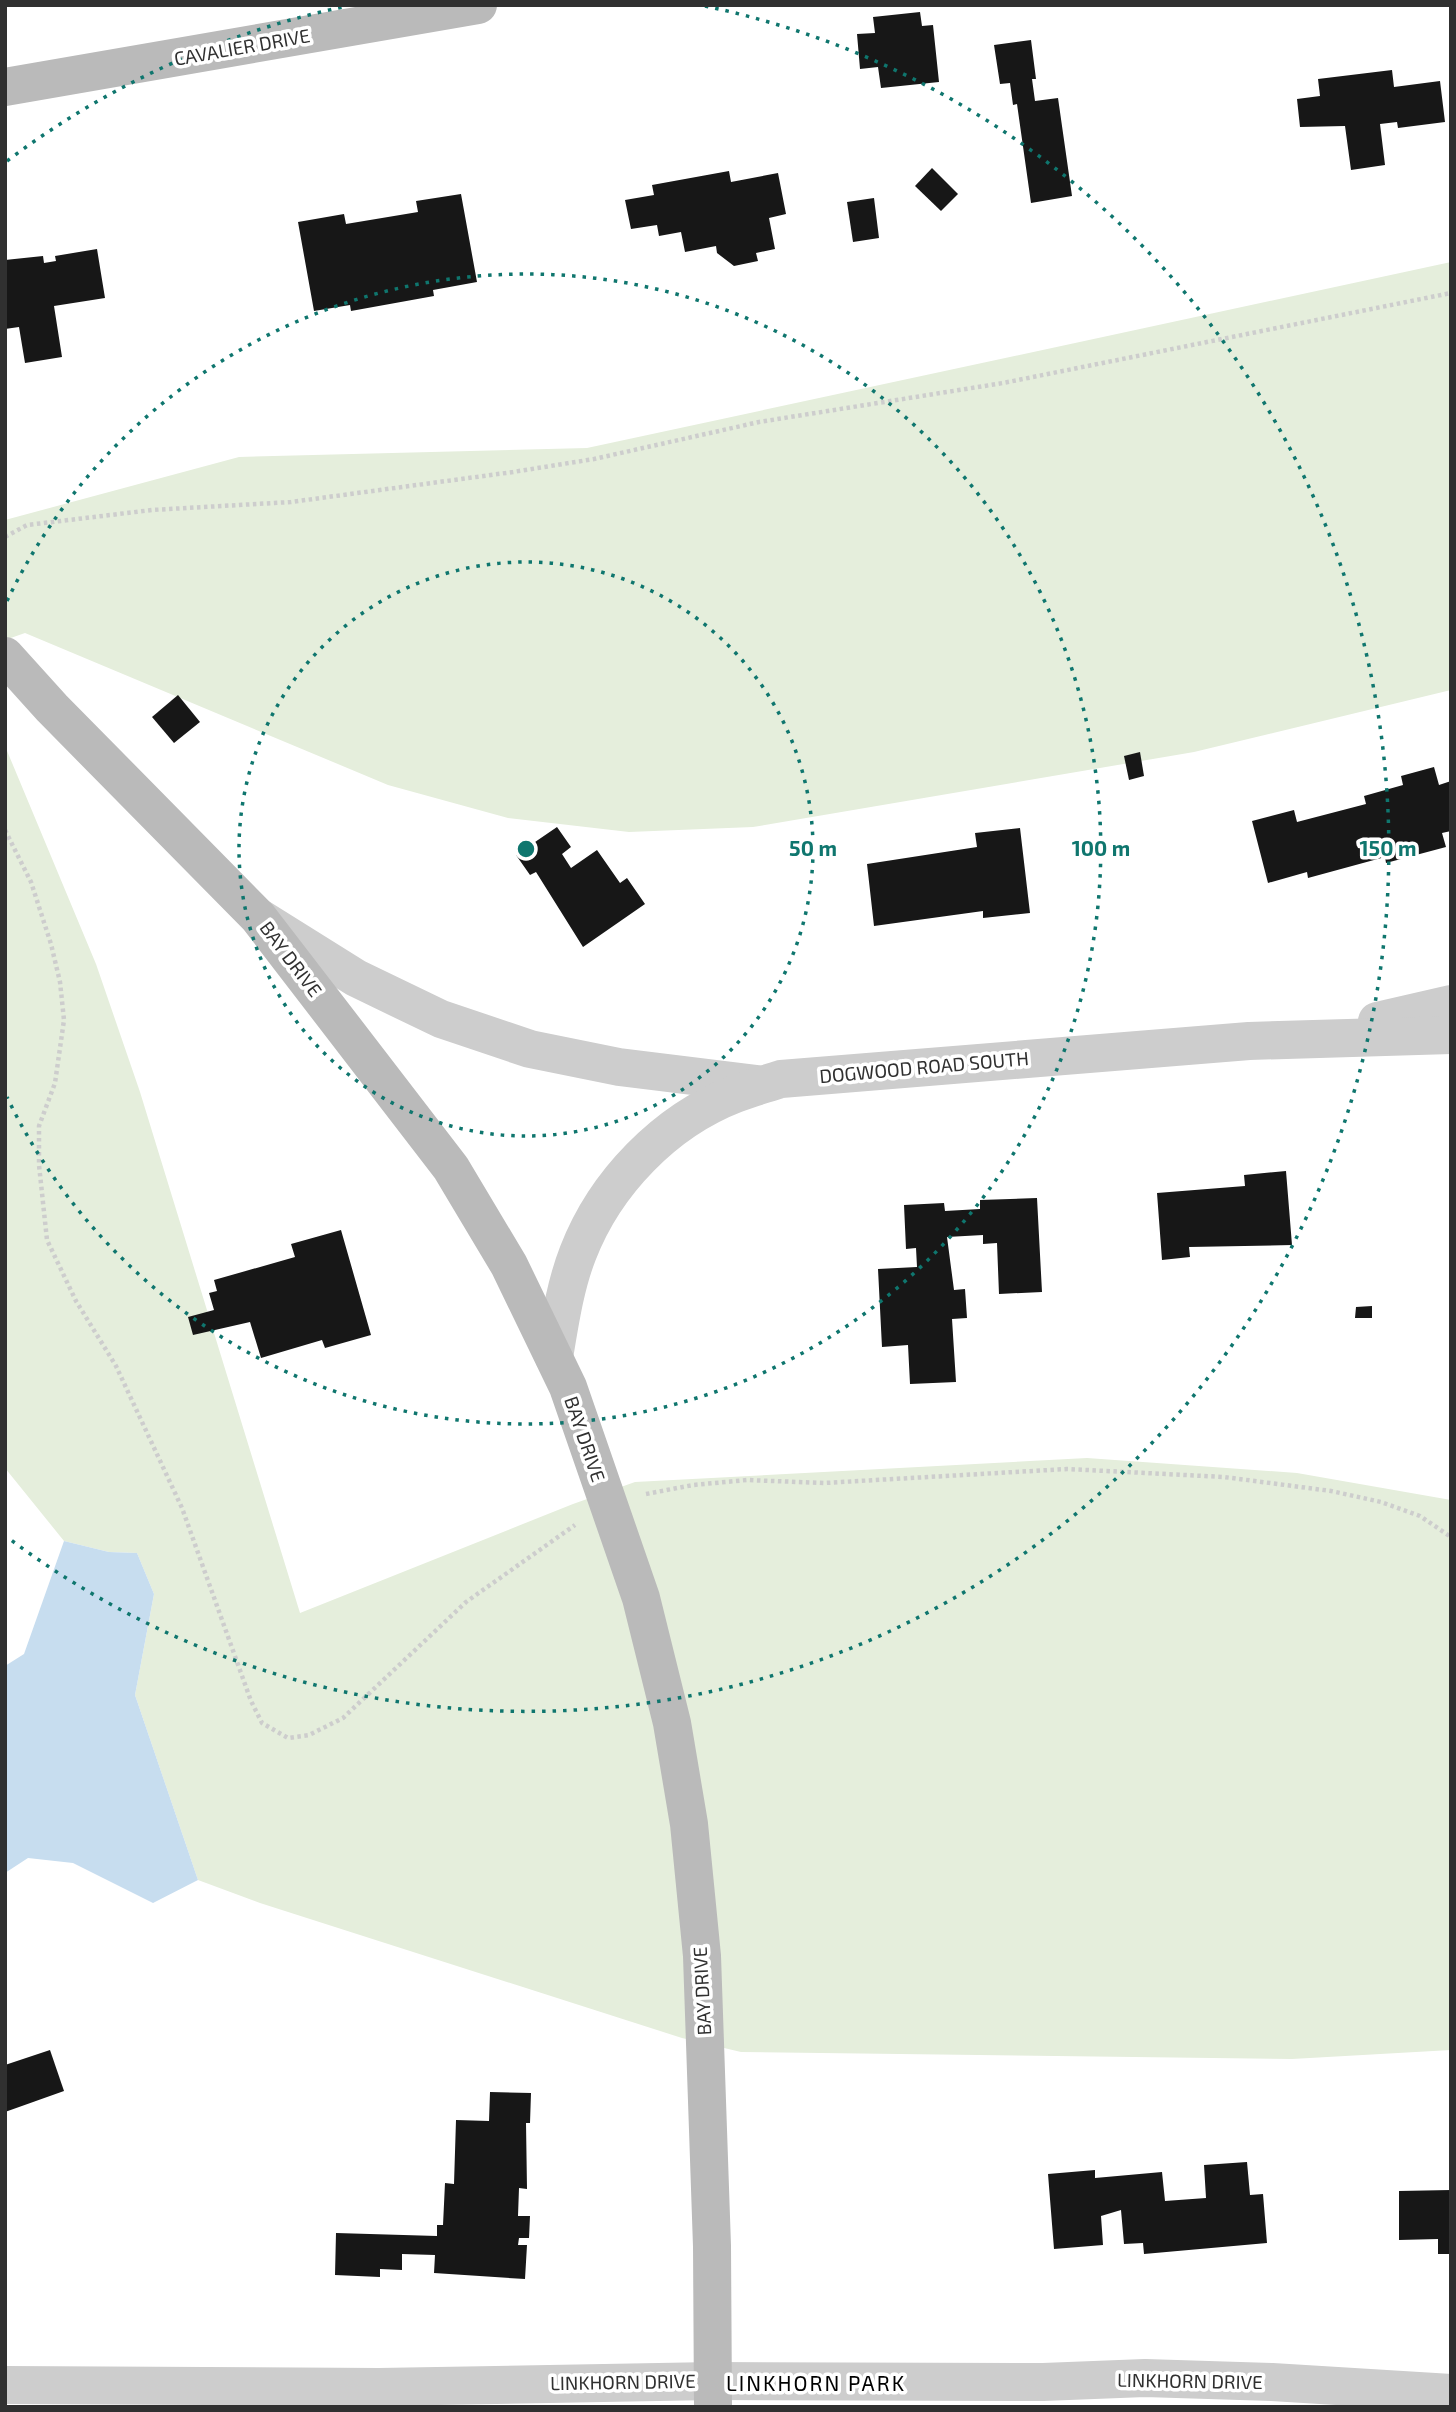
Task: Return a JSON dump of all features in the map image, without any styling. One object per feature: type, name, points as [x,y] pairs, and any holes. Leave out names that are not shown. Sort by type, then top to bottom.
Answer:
[{"type":"street","name":"CAVALIER DRIVE","points":[[5,87],[478,5]]},
{"type":"street","name":"BAY DRIVE","points":[[5,656],[52,708],[258,917],[451,1168],[509,1265],[568,1387],[641,1598],[671,1723],[689,1824],[702,1956],[713,2394]]},
{"type":"street","points":[[258,917],[356,978],[441,1019],[517,1045],[619,1066],[762,1085]]},
{"type":"street","points":[[1290,1041],[1451,1004]]},
{"type":"street","name":"DOGWOOD ROAD SOUTH","points":[[554,1357],[564,1302],[578,1253],[595,1217],[616,1184],[650,1147],[689,1117],[733,1094],[781,1079],[1249,1041],[1451,1035]]},
{"type":"street","name":"LINKHORN DRIVE","points":[[5,2385],[379,2386],[713,2394],[1145,2378],[1272,2382],[1451,2393]]},
{"type":"path","points":[[5,537],[27,525],[152,510],[291,502],[594,459],[759,422],[1003,383],[1451,293]]},
{"type":"path","points":[[5,830],[31,882],[51,944],[60,982],[64,1020],[55,1083],[40,1126],[39,1165],[47,1240],[76,1301],[116,1366],[181,1507],[251,1701],[262,1723],[288,1738],[309,1735],[344,1718],[467,1602],[607,1503],[693,1485],[747,1480],[824,1483],[1080,1469],[1224,1477],[1331,1491],[1381,1502],[1420,1516],[1451,1537]]},
{"type":"green space","points":[[1451,262],[1451,690],[1194,752],[753,827],[629,832],[508,818],[388,785],[25,633],[5,640],[5,520],[239,457],[587,448]]},
{"type":"green space","points":[[5,746],[96,964],[140,1092],[300,1613],[635,1482],[1087,1458],[1297,1473],[1451,1500],[1451,2050],[1292,2059],[741,2052],[682,2038],[260,1903],[198,1880],[135,1695],[154,1594],[137,1553],[109,1552],[64,1541],[5,1468]]},
{"type":"water","points":[[64,1541],[109,1552],[137,1553],[154,1594],[135,1695],[198,1880],[153,1903],[73,1863],[28,1858],[5,1873],[5,1666],[24,1654]]},
{"type":"building","points":[[920,12],[922,26],[933,25],[939,82],[881,88],[878,67],[860,69],[857,34],[875,33],[873,17]]},
{"type":"building","points":[[1031,40],[1036,79],[1032,79],[1035,101],[1058,98],[1072,196],[1031,203],[1017,104],[1013,105],[1010,83],[1000,84],[994,45]]},
{"type":"building","points":[[1392,70],[1394,87],[1440,81],[1445,122],[1398,128],[1397,122],[1380,124],[1385,165],[1351,170],[1345,126],[1300,127],[1297,99],[1320,96],[1318,79]]},
{"type":"building","points":[[932,168],[958,194],[941,211],[915,186]]},
{"type":"building","points":[[729,171],[731,182],[778,173],[786,214],[769,218],[775,249],[756,253],[758,261],[734,266],[717,253],[716,246],[685,252],[681,232],[659,236],[657,225],[631,229],[625,200],[654,195],[652,185]]},
{"type":"building","points":[[461,194],[477,282],[433,290],[434,296],[351,311],[350,305],[314,311],[298,222],[344,214],[346,224],[418,212],[416,201]]},
{"type":"building","points":[[874,198],[879,238],[853,242],[847,202]]},
{"type":"building","points":[[97,249],[105,298],[54,306],[62,357],[25,363],[19,327],[5,329],[5,260],[43,256],[44,263],[56,261],[55,256]]},
{"type":"building","points":[[178,695],[200,722],[174,743],[152,717]]},
{"type":"building","points":[[1140,752],[1144,776],[1129,780],[1124,756]]},
{"type":"building","points":[[1434,767],[1439,785],[1451,781],[1451,831],[1442,833],[1446,847],[1386,863],[1385,857],[1308,878],[1307,872],[1268,883],[1252,821],[1294,810],[1297,822],[1366,804],[1364,796],[1403,785],[1401,776]]},
{"type":"building","points":[[557,827],[571,847],[562,854],[571,868],[597,850],[620,883],[627,878],[645,904],[583,947],[536,872],[530,875],[516,855]]},
{"type":"building","points":[[1020,828],[1030,913],[983,918],[983,911],[874,926],[867,864],[977,847],[975,833]]},
{"type":"building","points":[[1286,1171],[1292,1245],[1189,1247],[1190,1257],[1162,1260],[1157,1193],[1245,1186],[1244,1175]]},
{"type":"building","points":[[1037,1198],[1042,1292],[999,1294],[997,1243],[983,1244],[983,1235],[947,1237],[954,1290],[965,1289],[967,1318],[952,1319],[956,1382],[910,1384],[908,1345],[882,1347],[878,1269],[917,1267],[916,1248],[906,1249],[904,1205],[944,1203],[945,1211],[980,1209],[980,1200]]},
{"type":"building","points":[[341,1230],[371,1335],[325,1348],[322,1340],[261,1358],[250,1322],[193,1335],[188,1317],[214,1310],[209,1293],[217,1291],[214,1280],[295,1257],[291,1244]]},
{"type":"building","points":[[1372,1306],[1372,1318],[1355,1318],[1356,1307]]},
{"type":"building","points":[[50,2050],[64,2091],[5,2112],[5,2065]]},
{"type":"building","points":[[490,2092],[531,2093],[530,2123],[526,2123],[527,2189],[519,2188],[518,2216],[530,2216],[529,2238],[519,2238],[518,2245],[527,2245],[525,2279],[434,2273],[435,2255],[402,2254],[402,2270],[380,2269],[380,2277],[335,2275],[336,2233],[437,2236],[437,2225],[443,2225],[445,2183],[454,2184],[456,2120],[489,2121]]},
{"type":"building","points":[[1247,2162],[1250,2195],[1263,2194],[1267,2243],[1144,2254],[1143,2243],[1124,2244],[1121,2210],[1101,2216],[1103,2245],[1054,2249],[1048,2174],[1095,2170],[1095,2178],[1162,2172],[1165,2201],[1206,2198],[1204,2165]]},
{"type":"building","points":[[1451,2190],[1451,2254],[1438,2254],[1438,2239],[1399,2240],[1399,2191]]},
{"type":"district","name":"LINKHORN PARK","points":[[816,2384]]}]
